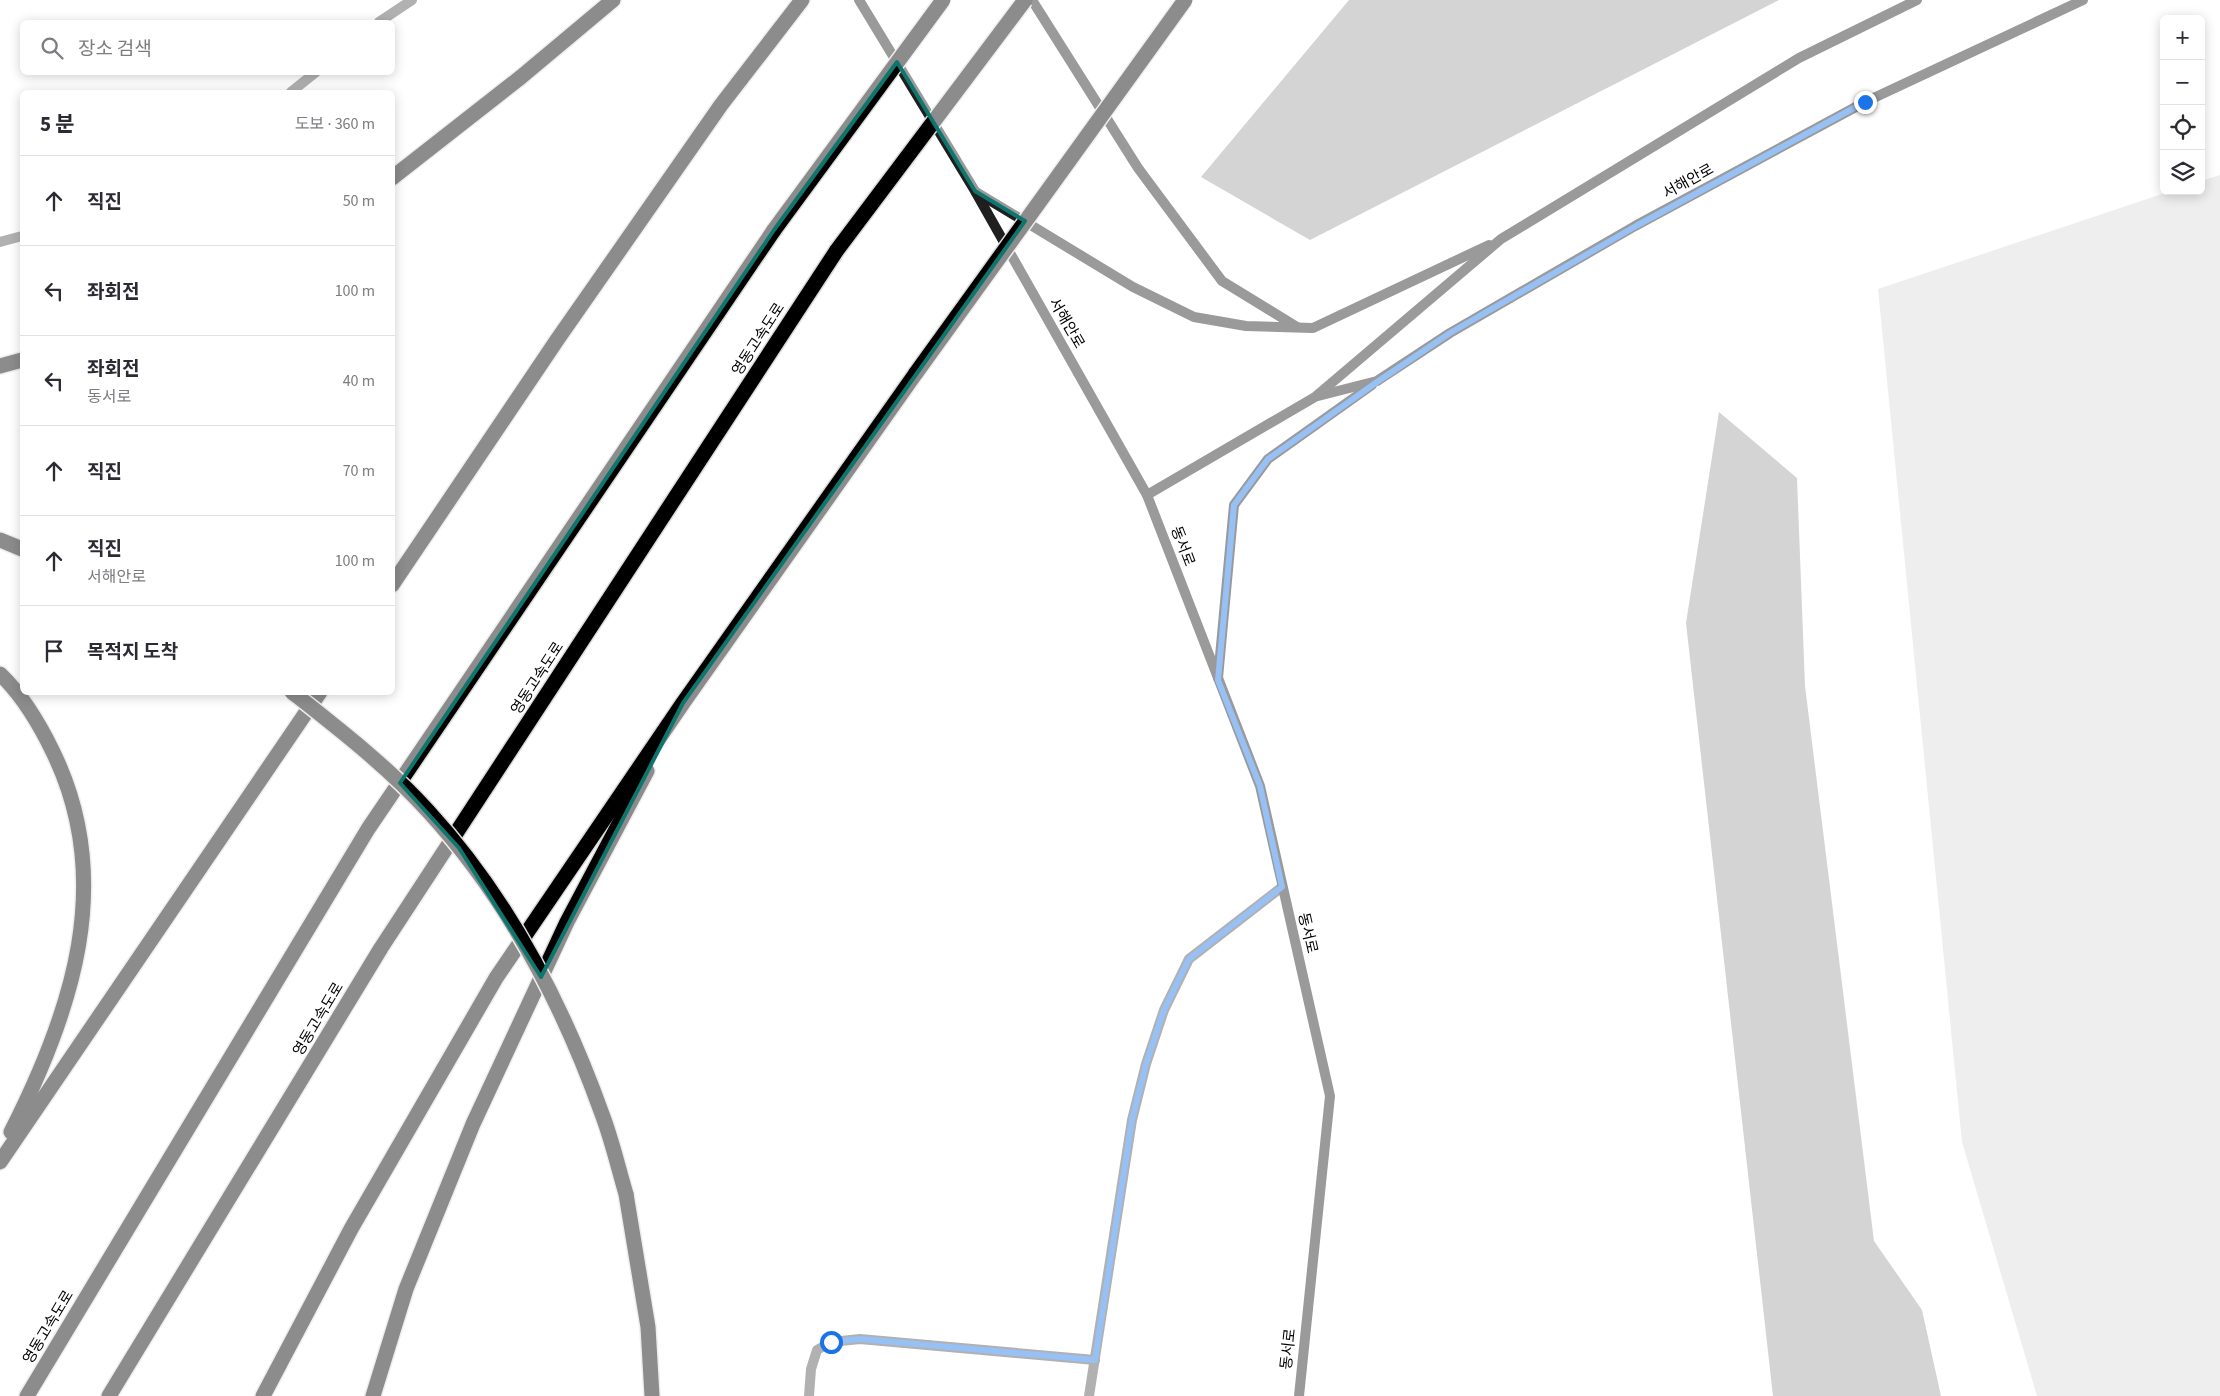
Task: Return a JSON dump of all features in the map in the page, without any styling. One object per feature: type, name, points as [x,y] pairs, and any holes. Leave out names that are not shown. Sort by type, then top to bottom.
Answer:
[{"type":"highway","points":[[395,176],[521,77],[613,0]]},
{"type":"highway","points":[[395,581],[556,340],[721,105],[802,0]]},
{"type":"highway","name":"영동고속도로","points":[[27,1396],[368,829],[774,230],[943,0]]},
{"type":"highway","name":"영동고속도로","points":[[109,1396],[381,948],[837,250],[1025,0]]},
{"type":"highway","points":[[263,1396],[351,1228],[496,978],[683,703],[916,373],[1185,0]]},
{"type":"highway","points":[[0,366],[20,361]]},
{"type":"highway","points":[[0,540],[20,548]]},
{"type":"highway","points":[[0,674],[12,685],[40,724],[60,767],[77,817],[84,867],[83,915],[76,968],[58,1026],[28,1097],[0,1153]]},
{"type":"highway","points":[[296,695],[378,763],[428,811],[490,888],[550,993],[580,1054],[603,1116],[626,1194],[648,1327],[652,1396]]},
{"type":"highway","points":[[0,1162],[318,695]]},
{"type":"highway","points":[[374,1396],[406,1289],[473,1124],[567,922],[683,703]]},
{"type":"main road","name":"서해안로","points":[[859,0],[975,191],[1147,495],[1315,397],[1501,239],[1799,58],[1917,0]]},
{"type":"main road","points":[[1032,0],[1138,168],[1222,281],[1298,327]]},
{"type":"main road","name":"서해안로","points":[[1315,397],[1377,382],[1450,333],[1610,241],[1865,102],[2083,0]]},
{"type":"main road","points":[[975,191],[1133,287],[1194,317],[1246,326],[1313,328],[1501,239]]},
{"type":"main road","points":[[1218,680],[1234,505],[1268,459],[1377,382]]},
{"type":"main road","name":"동서로","points":[[1147,495],[1260,786],[1330,1096],[1299,1396]]},
{"type":"street","points":[[382,20],[412,0]]},
{"type":"street","points":[[294,90],[312,75]]},
{"type":"street","points":[[0,242],[20,237]]},
{"type":"street","points":[[1089,1396],[1132,1120],[1146,1064],[1164,1010],[1189,959],[1282,887]]},
{"type":"street","points":[[809,1396],[811,1369],[817,1350],[831,1342],[860,1339],[1095,1360]]},
{"type":"highlighted area","points":[[897,62],[975,191],[1025,221],[683,703],[541,977],[459,848],[400,783],[774,230]]},
{"type":"shaded area","points":[[1349,0],[1779,0],[1310,240],[1201,177]]},
{"type":"shaded area","points":[[2220,175],[2220,1396],[2037,1396],[1962,1142],[1878,289],[2160,195],[2205,195],[2205,180]]},
{"type":"shaded area","points":[[1719,412],[1797,478],[1805,686],[1874,1241],[1922,1310],[1941,1396],[1773,1396],[1686,623]]},
{"type":"route","points":[[831,1342],[860,1339],[1095,1360],[1132,1120],[1146,1064],[1164,1010],[1189,959],[1282,887],[1260,786],[1218,680],[1234,505],[1268,459],[1450,333],[1636,226],[1865,102]]}]
